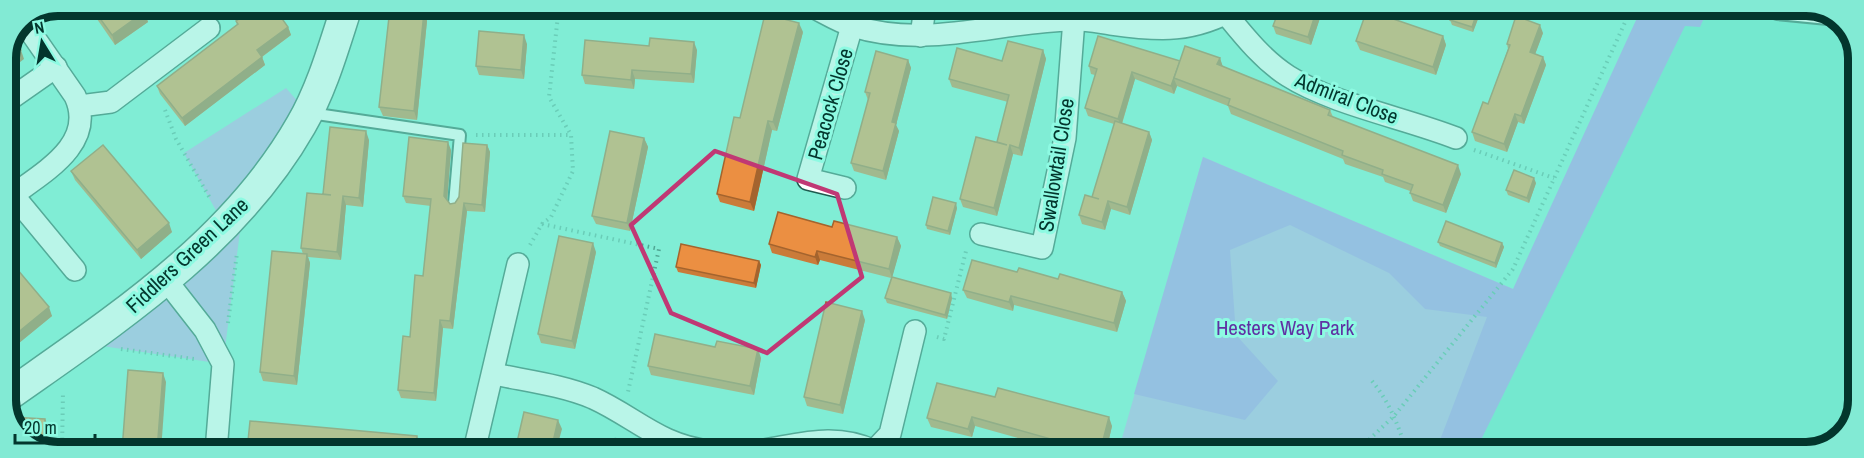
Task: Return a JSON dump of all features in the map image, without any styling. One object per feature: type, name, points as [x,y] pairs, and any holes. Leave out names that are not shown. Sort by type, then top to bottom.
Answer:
[{"type":"street","name":"Fiddlers Green Lane","points":[[17,389],[166,280],[234,216],[301,125],[328,64],[343,16]]},
{"type":"street","points":[[832,16],[852,26],[921,36],[970,32],[1020,22],[1074,19],[1168,30],[1188,27],[1216,16]]},
{"type":"street","points":[[921,36],[924,16]]},
{"type":"street","name":"Admiral Close","points":[[1236,16],[1264,56],[1286,75],[1312,89],[1456,138]]},
{"type":"street","name":"Swallowtail Close","points":[[981,234],[1042,248],[1065,138],[1074,19]]},
{"type":"street","name":"Peacock Close","points":[[845,188],[808,179],[852,26]]},
{"type":"street","points":[[80,106],[111,102],[209,28]]},
{"type":"street","points":[[16,191],[71,148],[81,128],[80,106],[56,66],[29,29]]},
{"type":"street","points":[[16,95],[56,66]]},
{"type":"street","points":[[16,205],[75,270]]},
{"type":"street","points":[[476,442],[518,264]]},
{"type":"street","points":[[166,280],[205,330],[223,364],[217,442]]},
{"type":"street","points":[[882,442],[890,434],[915,331]]},
{"type":"street","points":[[494,374],[575,392],[623,415],[660,437],[678,442]]},
{"type":"street","points":[[806,442],[817,440],[847,442]]},
{"type":"lane","points":[[1797,16],[1815,18]]},
{"type":"lane","points":[[307,112],[460,135],[454,204]]},
{"type":"path","points":[[518,264],[542,224],[551,217],[573,171],[571,135],[549,97],[558,16]]},
{"type":"path","points":[[1367,442],[1394,416],[1513,269],[1628,16]]},
{"type":"path","points":[[63,442],[73,350],[223,364],[234,216],[176,139],[165,110]]},
{"type":"path","points":[[460,135],[571,135]]},
{"type":"path","points":[[1456,138],[1474,150],[1554,178]]},
{"type":"path","points":[[542,224],[659,249],[623,415]]},
{"type":"path","points":[[915,331],[944,339],[968,242],[981,234]]},
{"type":"path","points":[[1372,381],[1386,398],[1403,442]]},
{"type":"highlighted area","points":[[715,151],[837,194],[862,277],[767,353],[671,313],[631,225]]},
{"type":"shaded area","points":[[1638,16],[1705,16],[1700,27],[1685,26],[1480,442],[1441,442],[1440,440],[1487,317],[1425,309],[1389,273],[1290,225],[1230,250],[1236,335],[1278,381],[1245,420],[1134,394],[1203,157],[1513,289]]},
{"type":"shaded area","points":[[1639,16],[1805,16],[1831,25],[1842,38],[1847,51],[1848,399],[1845,413],[1837,427],[1826,436],[1805,442],[1480,442]]},
{"type":"green space","points":[[1154,16],[1202,16],[1150,29]]},
{"type":"green space","points":[[286,88],[307,112],[243,208],[223,364],[82,343],[224,225],[184,153]]},
{"type":"green space","name":"Hesters Way Park","points":[[1203,157],[1513,289],[1479,442],[1121,442]]},
{"type":"building","points":[[98,16],[138,16],[112,35]]},
{"type":"building","points":[[280,16],[288,27],[257,50],[262,57],[182,118],[157,86],[238,24],[236,21],[242,17]]},
{"type":"building","points":[[389,16],[424,16],[414,111],[379,107]]},
{"type":"building","points":[[765,16],[799,23],[773,122],[768,121],[750,202],[717,194],[734,117],[740,118]]},
{"type":"building","points":[[1277,16],[1315,16],[1308,37],[1273,26]]},
{"type":"building","points":[[1365,16],[1385,16],[1443,36],[1433,67],[1356,41]]},
{"type":"building","points":[[1451,16],[1476,16],[1472,27],[1450,20]]},
{"type":"building","points":[[1516,16],[1540,25],[1530,52],[1543,57],[1521,116],[1515,114],[1504,144],[1472,132],[1483,102],[1488,104],[1510,45],[1507,44]]},
{"type":"building","points":[[479,31],[524,35],[521,70],[476,66]]},
{"type":"building","points":[[1098,36],[1180,61],[1171,86],[1132,72],[1118,119],[1085,108],[1097,69],[1089,66]]},
{"type":"building","points":[[650,38],[694,42],[691,74],[632,70],[631,80],[582,75],[585,40],[649,46]]},
{"type":"building","points":[[1008,41],[1043,50],[1019,148],[1010,145],[994,208],[960,199],[976,137],[1007,145],[997,142],[1009,95],[949,79],[957,48],[1002,61]]},
{"type":"building","points":[[1185,46],[1220,58],[1217,64],[1330,110],[1328,115],[1458,165],[1443,205],[1410,193],[1413,185],[1382,174],[1383,170],[1342,155],[1343,151],[1228,105],[1230,99],[1174,78]]},
{"type":"building","points":[[876,51],[908,60],[892,122],[896,123],[883,171],[851,163],[870,93],[865,92]]},
{"type":"building","points":[[1115,121],[1149,132],[1127,207],[1108,201],[1102,222],[1079,215],[1085,195],[1092,197]]},
{"type":"building","points":[[330,127],[366,131],[359,198],[343,196],[337,252],[301,248],[307,193],[331,195],[323,194]]},
{"type":"building","points":[[610,131],[644,138],[627,223],[592,216]]},
{"type":"building","points":[[409,137],[448,142],[444,196],[450,204],[455,203],[459,197],[463,143],[487,145],[482,205],[464,203],[450,321],[440,320],[434,393],[398,390],[403,336],[410,337],[415,275],[423,276],[431,199],[403,196]]},
{"type":"building","points":[[103,145],[169,223],[137,250],[71,171]]},
{"type":"building","points":[[1514,170],[1534,178],[1527,198],[1506,190]]},
{"type":"building","points":[[933,197],[956,203],[948,231],[926,225]]},
{"type":"building","points":[[778,212],[832,227],[834,221],[897,237],[889,269],[817,251],[815,257],[769,244]]},
{"type":"building","points":[[1446,221],[1502,243],[1495,263],[1438,242]]},
{"type":"building","points":[[559,236],[593,243],[572,341],[538,334]]},
{"type":"building","points":[[681,244],[759,261],[754,283],[676,267]]},
{"type":"building","points":[[272,251],[307,254],[294,376],[260,372]]},
{"type":"building","points":[[972,260],[1017,272],[1019,268],[1058,279],[1060,274],[1122,292],[1114,323],[1011,296],[1009,302],[963,290]]},
{"type":"building","points":[[17,269],[49,307],[17,333]]},
{"type":"building","points":[[892,277],[951,293],[945,315],[885,298]]},
{"type":"building","points":[[826,302],[862,311],[840,405],[804,397]]},
{"type":"building","points":[[655,334],[715,347],[717,341],[758,349],[750,386],[648,366]]},
{"type":"building","points":[[128,370],[163,373],[158,442],[123,442]]},
{"type":"building","points":[[937,383],[995,397],[998,388],[1109,417],[1103,442],[1061,442],[972,417],[968,429],[927,418]]},
{"type":"building","points":[[524,412],[558,420],[553,442],[517,442]]},
{"type":"building","points":[[21,418],[45,419],[44,438],[33,433]]},
{"type":"building","points":[[250,421],[417,436],[417,442],[248,442]]}]
